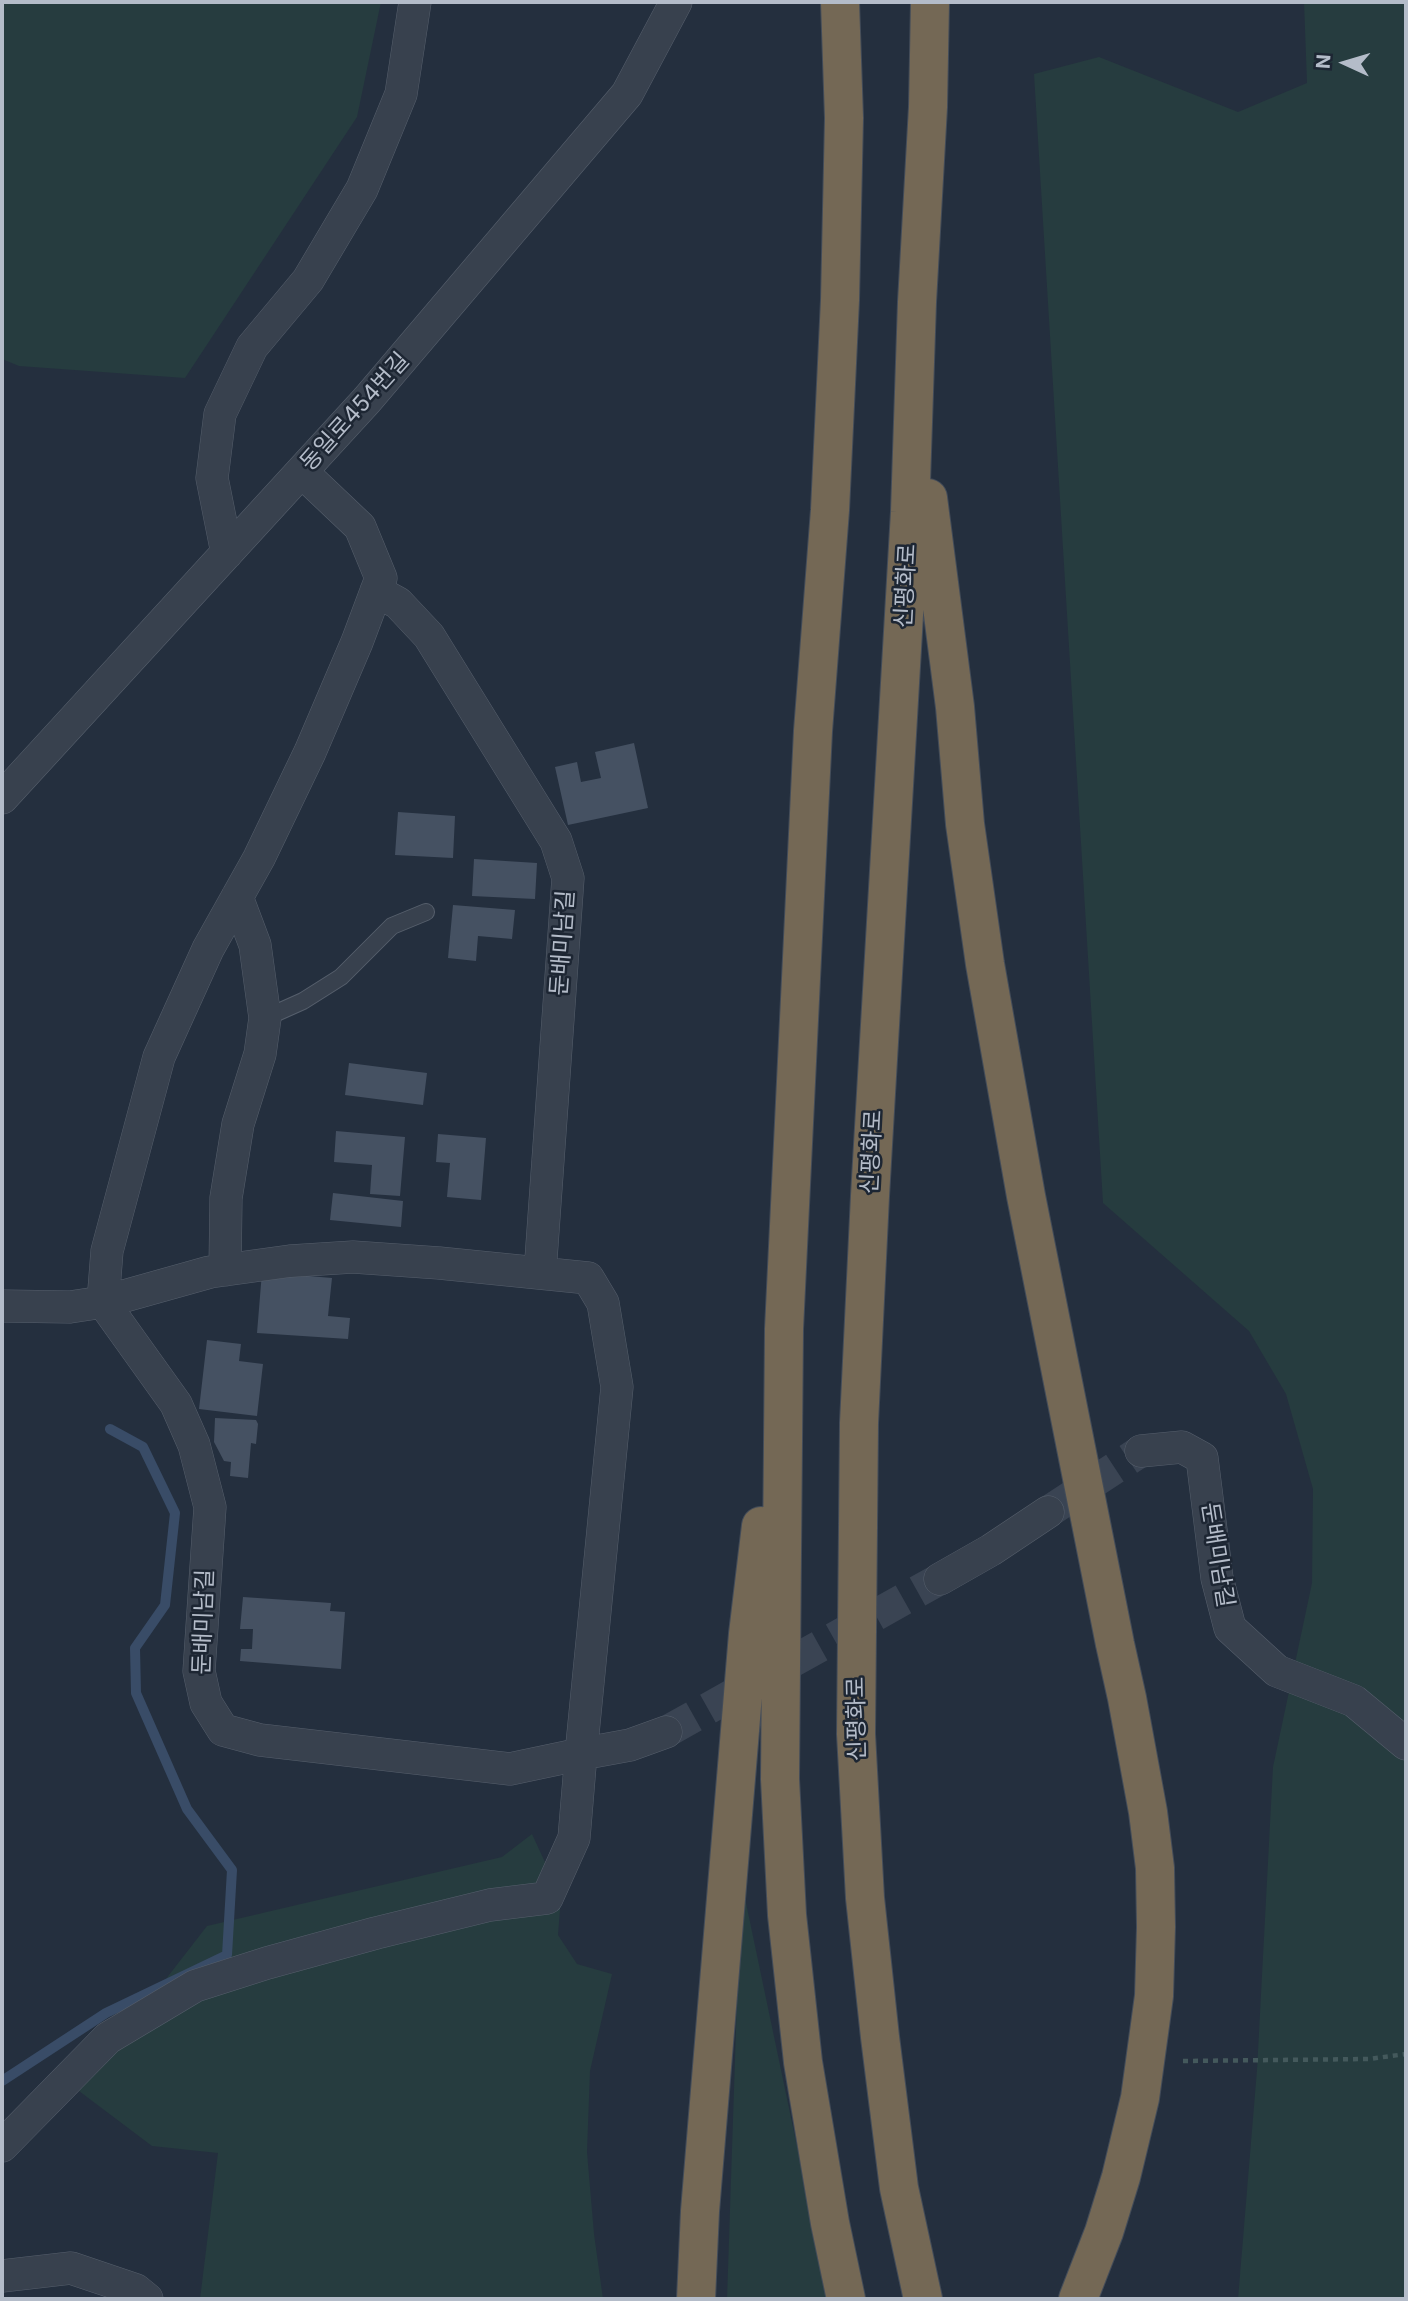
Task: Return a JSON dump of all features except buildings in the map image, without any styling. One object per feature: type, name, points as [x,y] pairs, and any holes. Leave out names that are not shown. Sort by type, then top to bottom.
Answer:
[{"type":"highway","points":[[840,2],[844,118],[840,300],[830,510],[813,731],[784,1329],[780,1779],[787,1915],[803,2062],[846,2299]]},
{"type":"highway","name":"신평화로","points":[[923,2299],[899,2188],[880,2037],[865,1898],[856,1734],[859,1409],[909,526],[928,107],[930,2]]},
{"type":"highway","points":[[914,389],[955,708],[965,824],[985,964],[1026,1196],[1127,1698],[1155,1868],[1154,1996],[1147,2062],[1121,2177],[1104,2232],[1078,2299]]},
{"type":"highway","points":[[696,2299],[700,2211],[748,1634],[784,1329]]},
{"type":"street","points":[[227,553],[212,478],[220,414],[252,347],[308,280],[362,189],[401,94],[415,2]]},
{"type":"street","name":"동일로454번길","points":[[2,798],[367,400],[627,94],[676,2]]},
{"type":"street","points":[[103,1302],[107,1251],[159,1057],[208,949],[259,858],[310,752],[381,578],[360,527],[302,472]]},
{"type":"street","name":"둔배미남길","points":[[376,591],[398,603],[429,636],[556,841],[568,878],[540,1273]]},
{"type":"street","points":[[225,1270],[228,1186],[238,1124],[260,1054],[265,1018],[255,945],[237,897]]},
{"type":"street","points":[[2,1306],[70,1307],[103,1302],[210,1272],[290,1261],[353,1257],[439,1262],[588,1278],[603,1303],[617,1387],[574,1838],[547,1898],[491,1905],[376,1933],[195,1986],[108,2038],[2,2146]]},
{"type":"street","name":"둔배미남길","points":[[103,1302],[176,1404],[194,1445],[210,1507],[199,1671],[206,1703],[223,1730],[260,1740],[510,1769],[630,1745],[666,1732]]},
{"type":"street","name":"둔배미남길","points":[[1141,1451],[1182,1447],[1202,1458],[1217,1578],[1230,1628],[1278,1671],[1354,1701],[1406,1744]]},
{"type":"street","points":[[940,1579],[991,1550],[1048,1512]]},
{"type":"street","points":[[2,2285],[2,2275],[71,2268],[136,2290],[147,2299]]},
{"type":"lane","points":[[265,1018],[303,1002],[341,977],[392,926],[426,912]]},
{"type":"path","points":[[1147,2062],[1369,2059],[1406,2054]]},
{"type":"green space","points":[[2,2],[381,2],[357,117],[185,378],[19,366],[2,359]]},
{"type":"green space","points":[[1304,2],[1406,2],[1406,2299],[1238,2299],[1257,2070],[1273,1767],[1312,1583],[1313,1489],[1286,1394],[1249,1331],[1103,1203],[1034,74],[1099,57],[1238,112],[1307,83]]},
{"type":"green space","points":[[532,1834],[561,1897],[558,1935],[577,1964],[612,1974],[590,2071],[587,2152],[603,2299],[200,2299],[218,2153],[152,2146],[79,2091],[207,1926],[502,1857]]},
{"type":"green space","points":[[741,1879],[829,2299],[727,2299]]},
{"type":"waterway","points":[[2,2081],[106,2013],[227,1955],[232,1870],[187,1809],[136,1693],[135,1648],[165,1605],[175,1513],[143,1447],[110,1429]]},
{"type":"tunnel","points":[[1048,1512],[1141,1451]]},
{"type":"tunnel","points":[[666,1732],[940,1579]]}]
